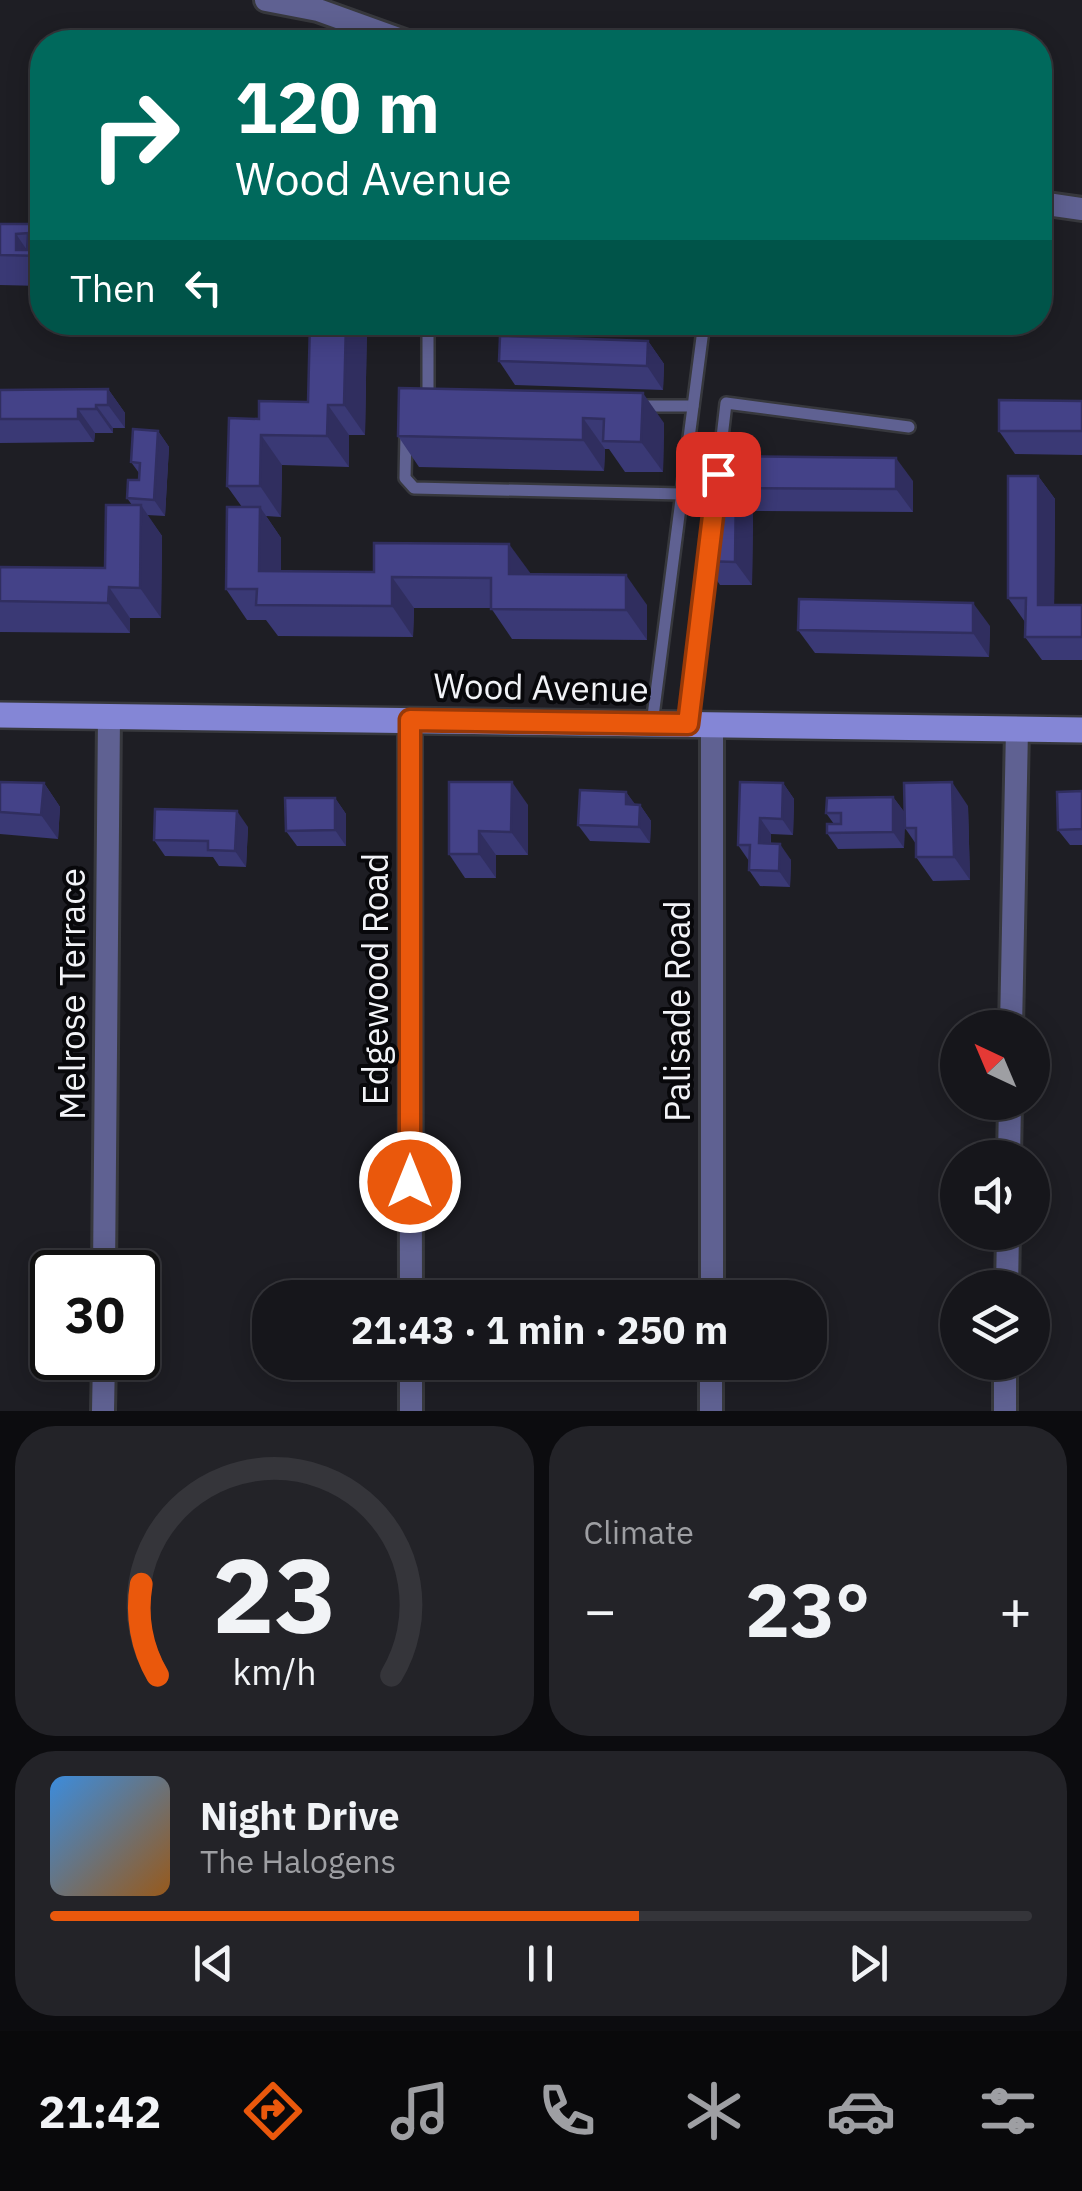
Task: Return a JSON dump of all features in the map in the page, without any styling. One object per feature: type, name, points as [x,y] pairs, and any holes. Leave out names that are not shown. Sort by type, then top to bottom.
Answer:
[{"type":"main road","name":"Wood Avenue","points":[[0,714],[1082,730]]},
{"type":"street","points":[[266,0],[318,10],[374,30]]},
{"type":"street","points":[[1052,205],[1082,209]]},
{"type":"street","name":"Melrose Terrace","points":[[104,1250],[109,716]]},
{"type":"street","name":"Edgewood Road","points":[[410,720],[411,1280]]},
{"type":"street","name":"Palisade Road","points":[[700,724],[712,1280]]},
{"type":"street","points":[[1011,1010],[1017,729]]},
{"type":"street","points":[[103,1411],[104,1380]]},
{"type":"street","points":[[411,1380],[411,1411]]},
{"type":"street","points":[[712,1380],[712,1411]]},
{"type":"street","points":[[1005,1380],[1005,1411]]},
{"type":"lane","points":[[427,335],[423,399],[446,400]]},
{"type":"lane","points":[[652,724],[703,335]]},
{"type":"lane","points":[[717,478],[726,403],[909,427]]},
{"type":"lane","points":[[635,406],[693,406]]},
{"type":"lane","points":[[406,419],[405,478],[414,488],[682,494]]},
{"type":"lane","points":[[700,724],[710,535]]},
{"type":"building","points":[[0,224],[30,224],[30,256],[0,255]],"holes":[[[28,233],[27,250],[16,250],[16,234]]]},
{"type":"building","points":[[310,335],[346,335],[344,405],[328,405],[327,436],[261,435],[260,486],[227,486],[229,418],[259,419],[259,401],[308,402]]},
{"type":"building","points":[[500,336],[648,341],[647,366],[499,361]]},
{"type":"building","points":[[399,388],[643,393],[641,442],[603,441],[604,419],[583,418],[583,440],[398,436]]},
{"type":"building","points":[[108,389],[108,405],[78,409],[78,419],[0,419],[0,390]]},
{"type":"building","points":[[999,400],[1082,401],[1082,431],[999,431]]},
{"type":"building","points":[[133,429],[158,431],[154,500],[127,498],[128,480],[139,480],[140,463],[131,462]]},
{"type":"building","points":[[716,456],[896,458],[896,489],[736,488],[735,562],[704,561],[705,484],[716,484]]},
{"type":"building","points":[[1008,476],[1038,476],[1038,605],[1082,605],[1082,637],[1025,637],[1026,598],[1008,598]]},
{"type":"building","points":[[106,505],[141,505],[140,588],[109,587],[108,603],[0,601],[0,567],[105,568]]},
{"type":"building","points":[[227,507],[260,507],[259,571],[374,572],[374,543],[509,544],[509,574],[626,575],[626,610],[491,609],[491,578],[392,577],[392,606],[256,605],[257,589],[226,589]]},
{"type":"building","points":[[799,599],[973,603],[973,633],[798,630]]},
{"type":"building","points":[[0,782],[44,783],[41,815],[0,812]]},
{"type":"building","points":[[449,782],[512,782],[511,832],[479,831],[479,854],[449,854]]},
{"type":"building","points":[[740,782],[783,783],[782,819],[760,818],[759,843],[780,844],[779,871],[749,870],[750,845],[738,845]]},
{"type":"building","points":[[952,782],[954,857],[916,857],[916,828],[905,828],[904,783]]},
{"type":"building","points":[[580,790],[626,792],[626,804],[640,805],[639,827],[578,825]]},
{"type":"building","points":[[1082,791],[1082,829],[1058,830],[1057,792]]},
{"type":"building","points":[[893,797],[893,832],[827,833],[827,824],[841,824],[841,813],[826,813],[827,798]]},
{"type":"building","points":[[285,798],[335,798],[335,830],[286,831]]},
{"type":"building","points":[[155,809],[237,811],[235,851],[208,850],[208,841],[154,840]]},
{"type":"route","points":[[410,1182],[410,720],[688,724],[718,474]]}]
